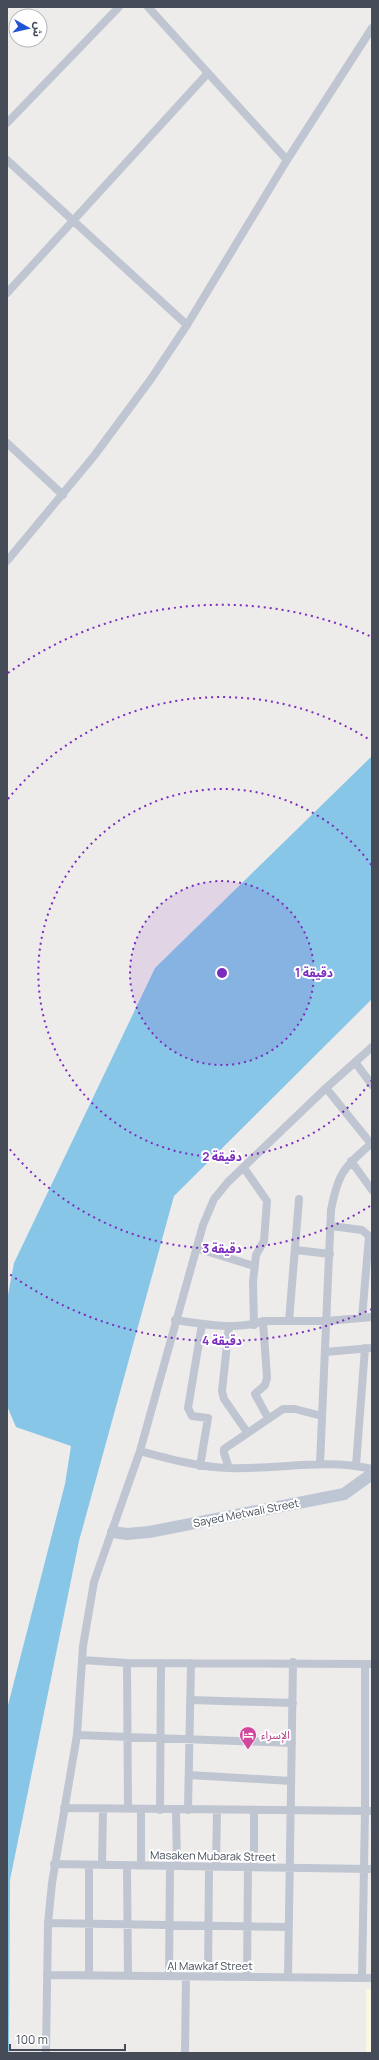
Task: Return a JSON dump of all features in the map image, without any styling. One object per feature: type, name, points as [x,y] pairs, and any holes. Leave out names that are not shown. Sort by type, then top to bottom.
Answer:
[{"type":"street","points":[[7,123],[118,7]]},
{"type":"street","points":[[148,7],[287,160]]},
{"type":"street","points":[[7,560],[62,495],[129,410],[187,326],[287,160],[372,28]]},
{"type":"street","points":[[7,293],[208,73]]},
{"type":"street","points":[[7,160],[187,326]]},
{"type":"street","points":[[7,443],[62,495]]},
{"type":"street","points":[[46,2053],[48,1923],[54,1864],[77,1735],[84,1634],[94,1582],[113,1532],[140,1451],[175,1320],[206,1214],[214,1199],[244,1168],[326,1088],[372,1047]]},
{"type":"street","points":[[355,1062],[372,1085]]},
{"type":"street","points":[[320,1464],[331,1210],[337,1181],[351,1161],[372,1144],[326,1088]]},
{"type":"street","points":[[351,1161],[372,1190]]},
{"type":"street","points":[[244,1168],[267,1201],[264,1241],[256,1255],[254,1266],[252,1291],[254,1325]]},
{"type":"street","points":[[290,1321],[299,1199]]},
{"type":"street","points":[[331,1226],[362,1230],[368,1233],[369,1280],[362,1318]]},
{"type":"street","points":[[196,1248],[254,1266]]},
{"type":"street","points":[[296,1250],[330,1254]]},
{"type":"street","points":[[175,1320],[230,1326],[254,1325],[263,1321],[327,1322],[372,1316]]},
{"type":"street","points":[[263,1321],[267,1378],[265,1385],[255,1393],[255,1396],[268,1418]]},
{"type":"street","points":[[200,1466],[208,1418],[192,1416],[188,1408],[202,1324]]},
{"type":"street","points":[[230,1326],[222,1391],[224,1399],[247,1432]]},
{"type":"street","points":[[325,1352],[368,1348],[356,1465]]},
{"type":"street","points":[[230,1468],[224,1453],[224,1449],[278,1412],[287,1408],[322,1416]]},
{"type":"street","points":[[140,1451],[200,1466],[230,1468],[320,1464],[356,1465],[372,1469]]},
{"type":"street","name":"Sayed Metwali Street","points":[[113,1532],[142,1533],[344,1494],[372,1474]]},
{"type":"street","points":[[82,1660],[127,1663],[293,1662],[368,1664],[368,1924],[362,1978]]},
{"type":"street","points":[[288,1977],[293,1662]]},
{"type":"street","points":[[127,1663],[128,1809]]},
{"type":"street","points":[[160,1810],[161,1663]]},
{"type":"street","points":[[188,1810],[191,1663]]},
{"type":"street","points":[[190,1700],[293,1703]]},
{"type":"street","points":[[77,1735],[127,1739],[292,1743]]},
{"type":"street","points":[[189,1775],[291,1781]]},
{"type":"street","points":[[64,1808],[217,1811],[369,1811]]},
{"type":"street","points":[[102,1865],[103,1809]]},
{"type":"street","points":[[141,1809],[141,1866]]},
{"type":"street","points":[[170,1976],[170,1925],[176,1810]]},
{"type":"street","points":[[208,1977],[209,1926],[217,1811]]},
{"type":"street","points":[[247,1977],[254,1811]]},
{"type":"street","name":"Masaken Mubarak Street","points":[[54,1864],[368,1869]]},
{"type":"street","points":[[89,1865],[89,1976]]},
{"type":"street","points":[[127,1865],[128,1976]]},
{"type":"street","points":[[48,1923],[289,1928]]},
{"type":"street","name":"Al Mawkaf Street","points":[[47,1975],[372,1978]]},
{"type":"street","points":[[185,2053],[186,1977]]},
{"type":"shaded area","points":[[366,1989],[372,1989],[372,2053],[366,2053]]},
{"type":"water","points":[[372,756],[372,999],[174,1196],[79,1541],[10,1880],[9,2053],[7,2053],[7,1709],[65,1484],[71,1446],[16,1427],[7,1406],[7,1300],[14,1263],[155,968]]},
{"type":"place","name":"الإسراء","points":[[248,1750]]}]
